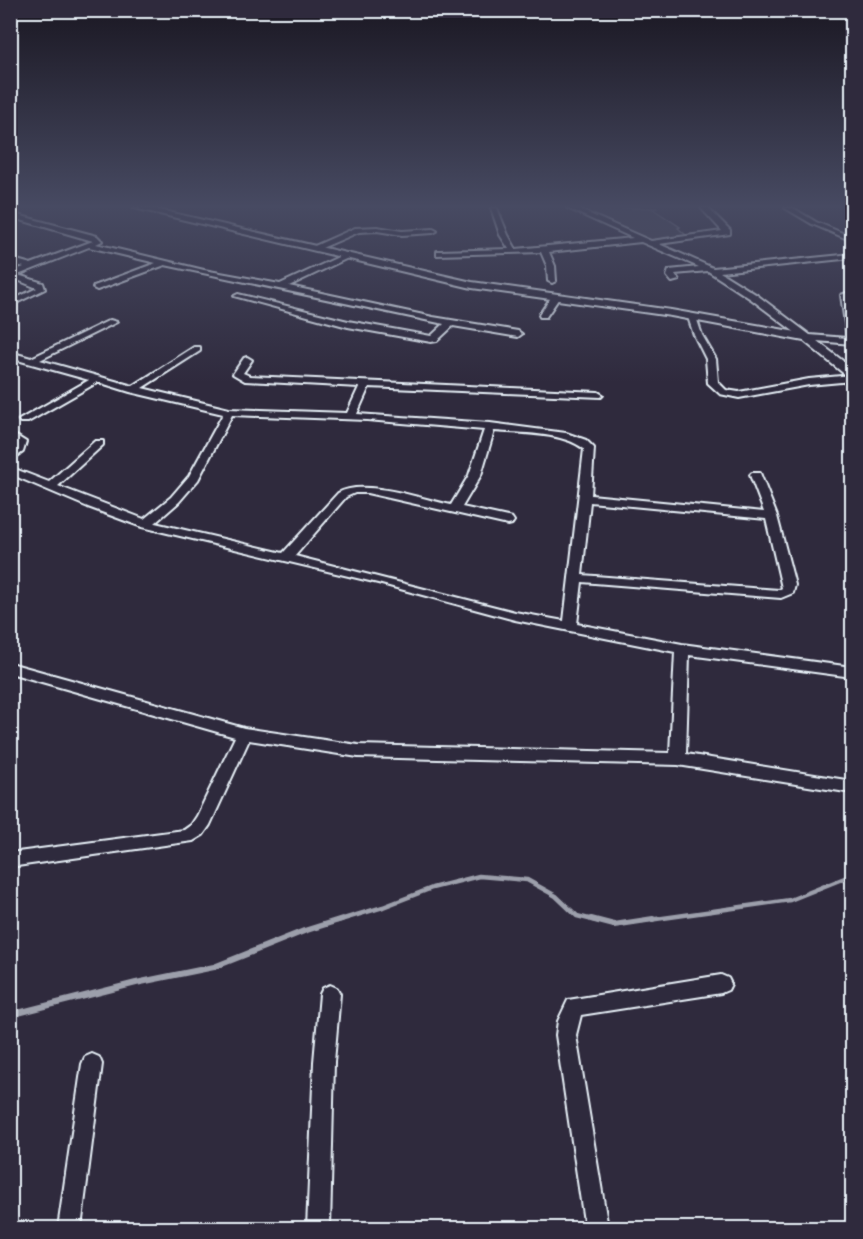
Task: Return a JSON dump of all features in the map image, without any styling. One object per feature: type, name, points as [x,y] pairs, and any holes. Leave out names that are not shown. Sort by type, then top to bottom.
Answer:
[{"type":"street","points":[[11,275],[34,266]]},
{"type":"street","points":[[97,288],[156,266]]},
{"type":"street","points":[[176,266],[451,323],[518,334]]},
{"type":"street","points":[[281,287],[325,266]]},
{"type":"street","points":[[392,266],[472,285],[692,317],[808,338],[852,340],[845,295],[852,293]]},
{"type":"street","points":[[551,266],[552,280]]},
{"type":"street","points":[[702,266],[754,297],[808,338],[852,376]]},
{"type":"street","points":[[675,280],[671,276],[672,272],[745,266]]},
{"type":"street","points":[[10,303],[40,289],[40,285],[11,275]]},
{"type":"street","points":[[261,284],[237,296],[348,324],[431,339],[434,339],[451,323]]},
{"type":"street","points":[[543,315],[555,298]]},
{"type":"street","points":[[692,317],[698,335],[711,359],[713,383],[723,392],[740,395],[852,376]]},
{"type":"street","points":[[32,361],[113,322]]},
{"type":"street","points":[[133,390],[197,349]]},
{"type":"street","points":[[10,355],[133,390],[229,412],[490,426],[566,436],[582,442],[589,448],[590,455],[570,627]]},
{"type":"street","points":[[247,360],[238,374],[248,379],[598,395]]},
{"type":"street","points":[[24,420],[97,380]]},
{"type":"street","points":[[350,417],[365,385]]},
{"type":"street","points":[[146,524],[186,489],[199,471],[229,412]]},
{"type":"street","points":[[454,510],[475,475],[490,426]]},
{"type":"street","points":[[10,435],[21,442],[18,450],[10,458]]},
{"type":"street","points":[[50,487],[99,443]]},
{"type":"street","points":[[10,470],[92,505],[146,524],[380,580],[505,614],[682,649],[852,672]]},
{"type":"street","points":[[577,578],[781,594],[788,590],[789,585],[771,516],[756,475]]},
{"type":"street","points":[[285,559],[350,489],[368,490],[508,522]]},
{"type":"street","points":[[586,498],[771,516]]},
{"type":"street","points":[[678,759],[682,649]]},
{"type":"street","points":[[10,668],[244,734],[307,745],[358,750],[678,759],[852,787]]},
{"type":"street","points":[[10,860],[188,836],[197,830],[204,820],[244,734]]},
{"type":"street","points":[[596,1228],[566,1035],[568,1021],[575,1007],[721,984]]},
{"type":"street","points":[[318,1228],[324,1072],[330,994]]},
{"type":"street","points":[[69,1228],[92,1064]]},
{"type":"waterway","points":[[642,921],[790,900],[852,875]]},
{"type":"waterway","points":[[337,921],[383,907],[432,888],[479,876],[527,880],[556,896],[577,916],[597,921]]},
{"type":"waterway","points":[[10,1015],[136,983],[214,967],[304,931],[342,919]]},
{"type":"waterway","points":[[591,919],[614,925],[653,919]]}]
